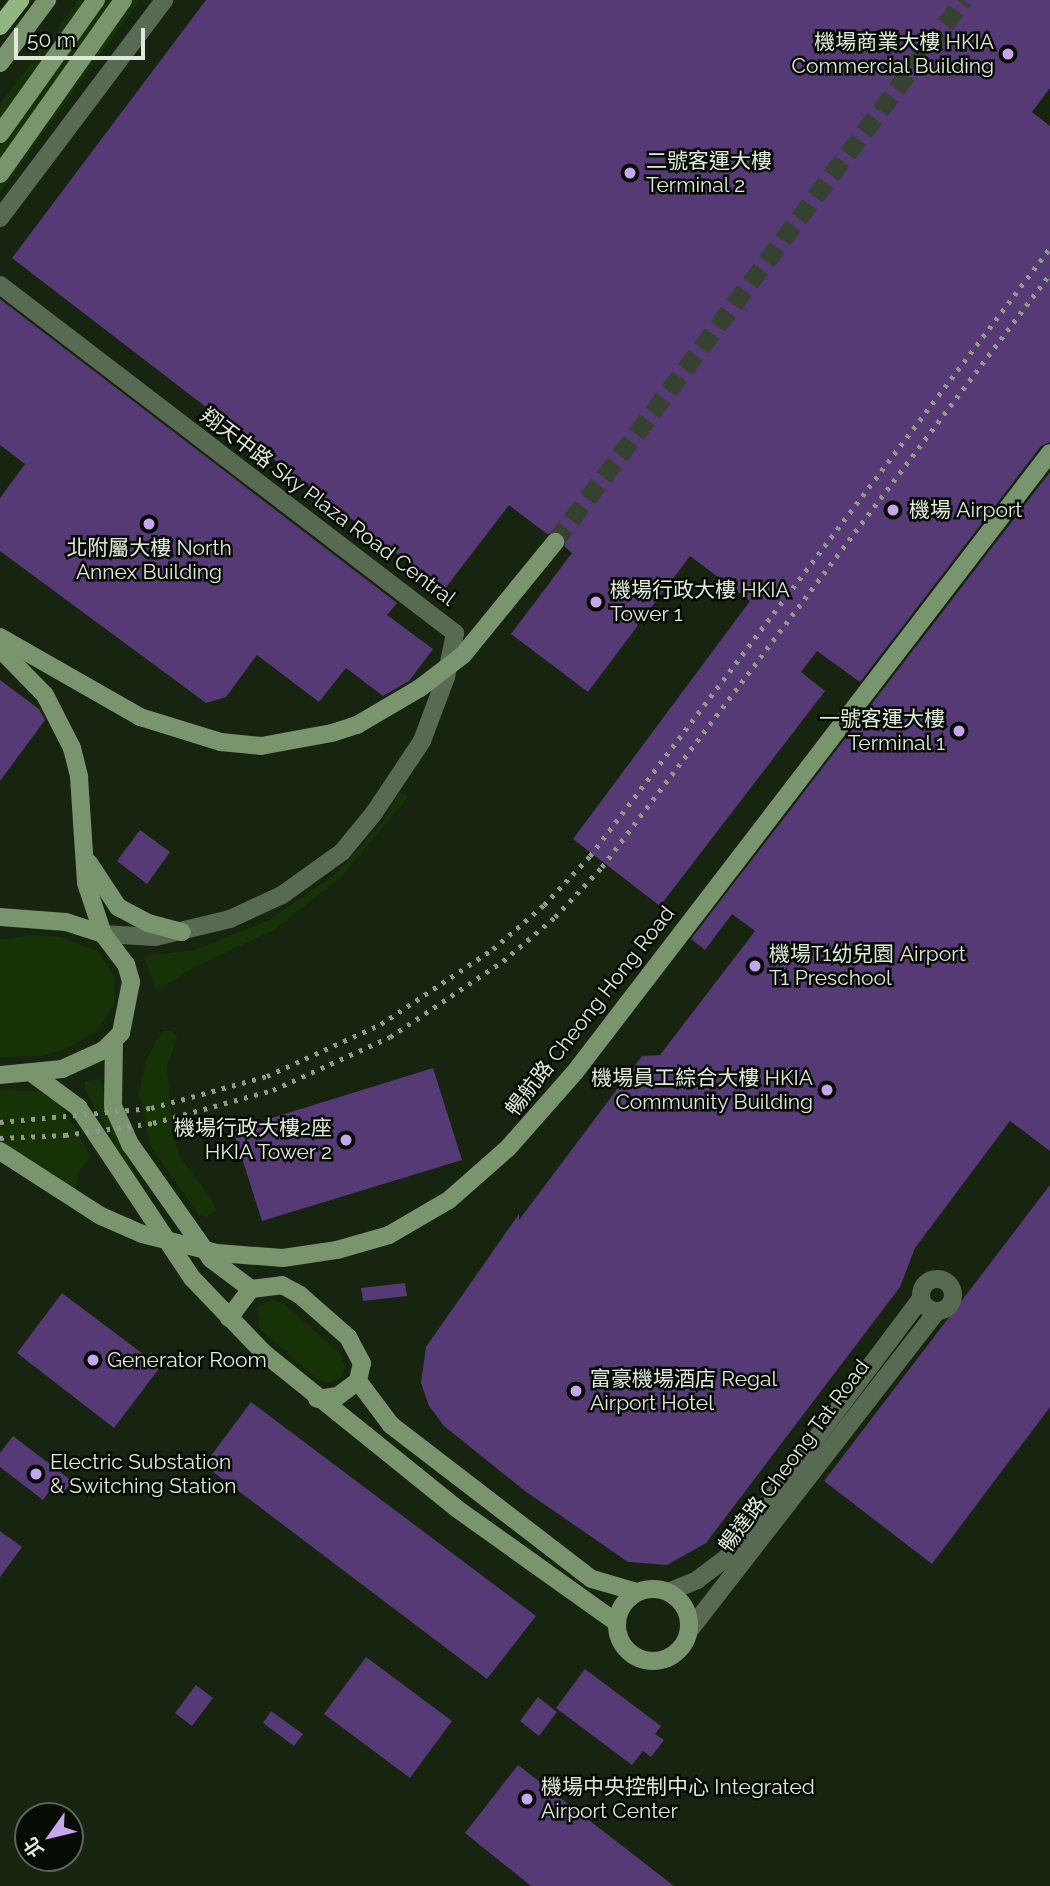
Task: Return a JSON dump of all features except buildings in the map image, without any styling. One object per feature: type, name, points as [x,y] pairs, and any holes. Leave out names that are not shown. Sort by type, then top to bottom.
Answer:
[{"type":"main road","points":[[0,26],[20,0]]},
{"type":"street","points":[[0,62],[47,0]]},
{"type":"street","points":[[0,134],[96,0]]},
{"type":"street","points":[[0,174],[122,0]]},
{"type":"street","points":[[0,218],[164,0]]},
{"type":"street","name":"翔天中路 Sky Plaza Road Central","points":[[0,285],[455,633],[446,677],[422,741],[374,813],[342,852],[304,881],[258,908],[182,932],[155,937],[103,934]]},
{"type":"street","name":"暢航路 Cheong Hong Road","points":[[0,1150],[101,1216],[142,1234],[218,1253],[283,1258],[337,1250],[388,1235],[439,1207],[508,1148],[575,1072],[1050,453]]},
{"type":"street","points":[[0,637],[102,697],[182,733],[248,745],[293,742],[357,725],[420,688],[484,632],[555,542]]},
{"type":"street","points":[[0,649],[26,672],[60,720],[79,776],[88,894],[103,934],[126,964],[131,982],[126,1018],[114,1041],[113,1106],[130,1144],[211,1259],[251,1289]]},
{"type":"street","points":[[86,853],[94,876],[118,907],[148,923],[182,932]]},
{"type":"street","points":[[0,917],[54,920],[103,934]]},
{"type":"street","points":[[0,1075],[33,1074],[77,1065],[114,1041]]},
{"type":"street","name":"暢達路 Cheong Tat Road","points":[[33,1074],[78,1107],[150,1220],[192,1278],[229,1318],[317,1399],[456,1508],[617,1623],[627,1650],[654,1661],[680,1649],[689,1631],[937,1311],[951,1303],[953,1292],[947,1283],[928,1281],[921,1299],[727,1557],[697,1580],[668,1592],[638,1592],[592,1579],[391,1425],[358,1381]]},
{"type":"street","points":[[229,1318],[251,1289],[271,1283],[300,1295],[355,1344],[362,1363],[358,1381],[338,1396],[317,1399]]},
{"type":"street","points":[[921,1299],[926,1307],[937,1311]]},
{"type":"street","points":[[617,1623],[620,1610],[638,1592]]},
{"type":"street","points":[[668,1592],[687,1612],[689,1631]]},
{"type":"green space","points":[[79,0],[140,0],[0,193],[0,104]]},
{"type":"green space","points":[[400,792],[408,797],[342,876],[274,930],[199,965],[157,990],[143,956],[195,950],[269,920],[334,875],[382,823]]},
{"type":"green space","points":[[30,935],[61,937],[99,952],[114,976],[114,1005],[98,1030],[72,1046],[43,1056],[0,1057],[0,940]]},
{"type":"green space","points":[[162,1031],[173,1031],[177,1037],[167,1067],[173,1133],[180,1157],[211,1198],[216,1210],[208,1217],[199,1215],[151,1147],[139,1095],[145,1062]]},
{"type":"green space","points":[[101,1079],[107,1113],[151,1207],[84,1088],[85,1081]]},
{"type":"green space","points":[[0,1090],[44,1092],[61,1105],[91,1156],[80,1170],[75,1192],[0,1143]]},
{"type":"green space","points":[[272,1299],[284,1304],[341,1354],[345,1367],[341,1377],[328,1383],[318,1380],[260,1329],[257,1308]]},
{"type":"tunnel","points":[[555,542],[964,0]]},
{"type":"railway","points":[[0,1122],[151,1108],[267,1076],[381,1024],[493,949],[544,905],[590,856],[1050,248]]},
{"type":"railway","points":[[0,1138],[65,1135],[153,1123],[273,1090],[390,1037],[503,961],[555,917],[602,867],[1050,274]]},
{"type":"place","name":"機場商業大樓 HKIA Commercial Building","points":[[1008,54]]},
{"type":"place","name":"二號客運大樓 Terminal 2","points":[[630,173]]},
{"type":"place","name":"機場 Airport","points":[[893,510]]},
{"type":"place","name":"北附屬大樓 North Annex Building","points":[[149,524]]},
{"type":"place","name":"機場行政大樓 HKIA Tower 1","points":[[596,602]]},
{"type":"place","name":"一號客運大樓 Terminal 1","points":[[959,731]]},
{"type":"place","name":"機場T1幼兒園 Airport T1 Preschool","points":[[755,966]]},
{"type":"place","name":"機場員工綜合大樓 HKIA Community Building","points":[[827,1090]]},
{"type":"place","name":"機場行政大樓2座 HKIA Tower 2","points":[[346,1140]]},
{"type":"place","name":"Generator Room","points":[[93,1360]]},
{"type":"place","name":"富豪機場酒店 Regal Airport Hotel","points":[[576,1391]]},
{"type":"place","name":"Electric Substation & Switching Station","points":[[36,1474]]},
{"type":"place","name":"機場中央控制中心 Integrated Airport Center","points":[[527,1799]]}]
